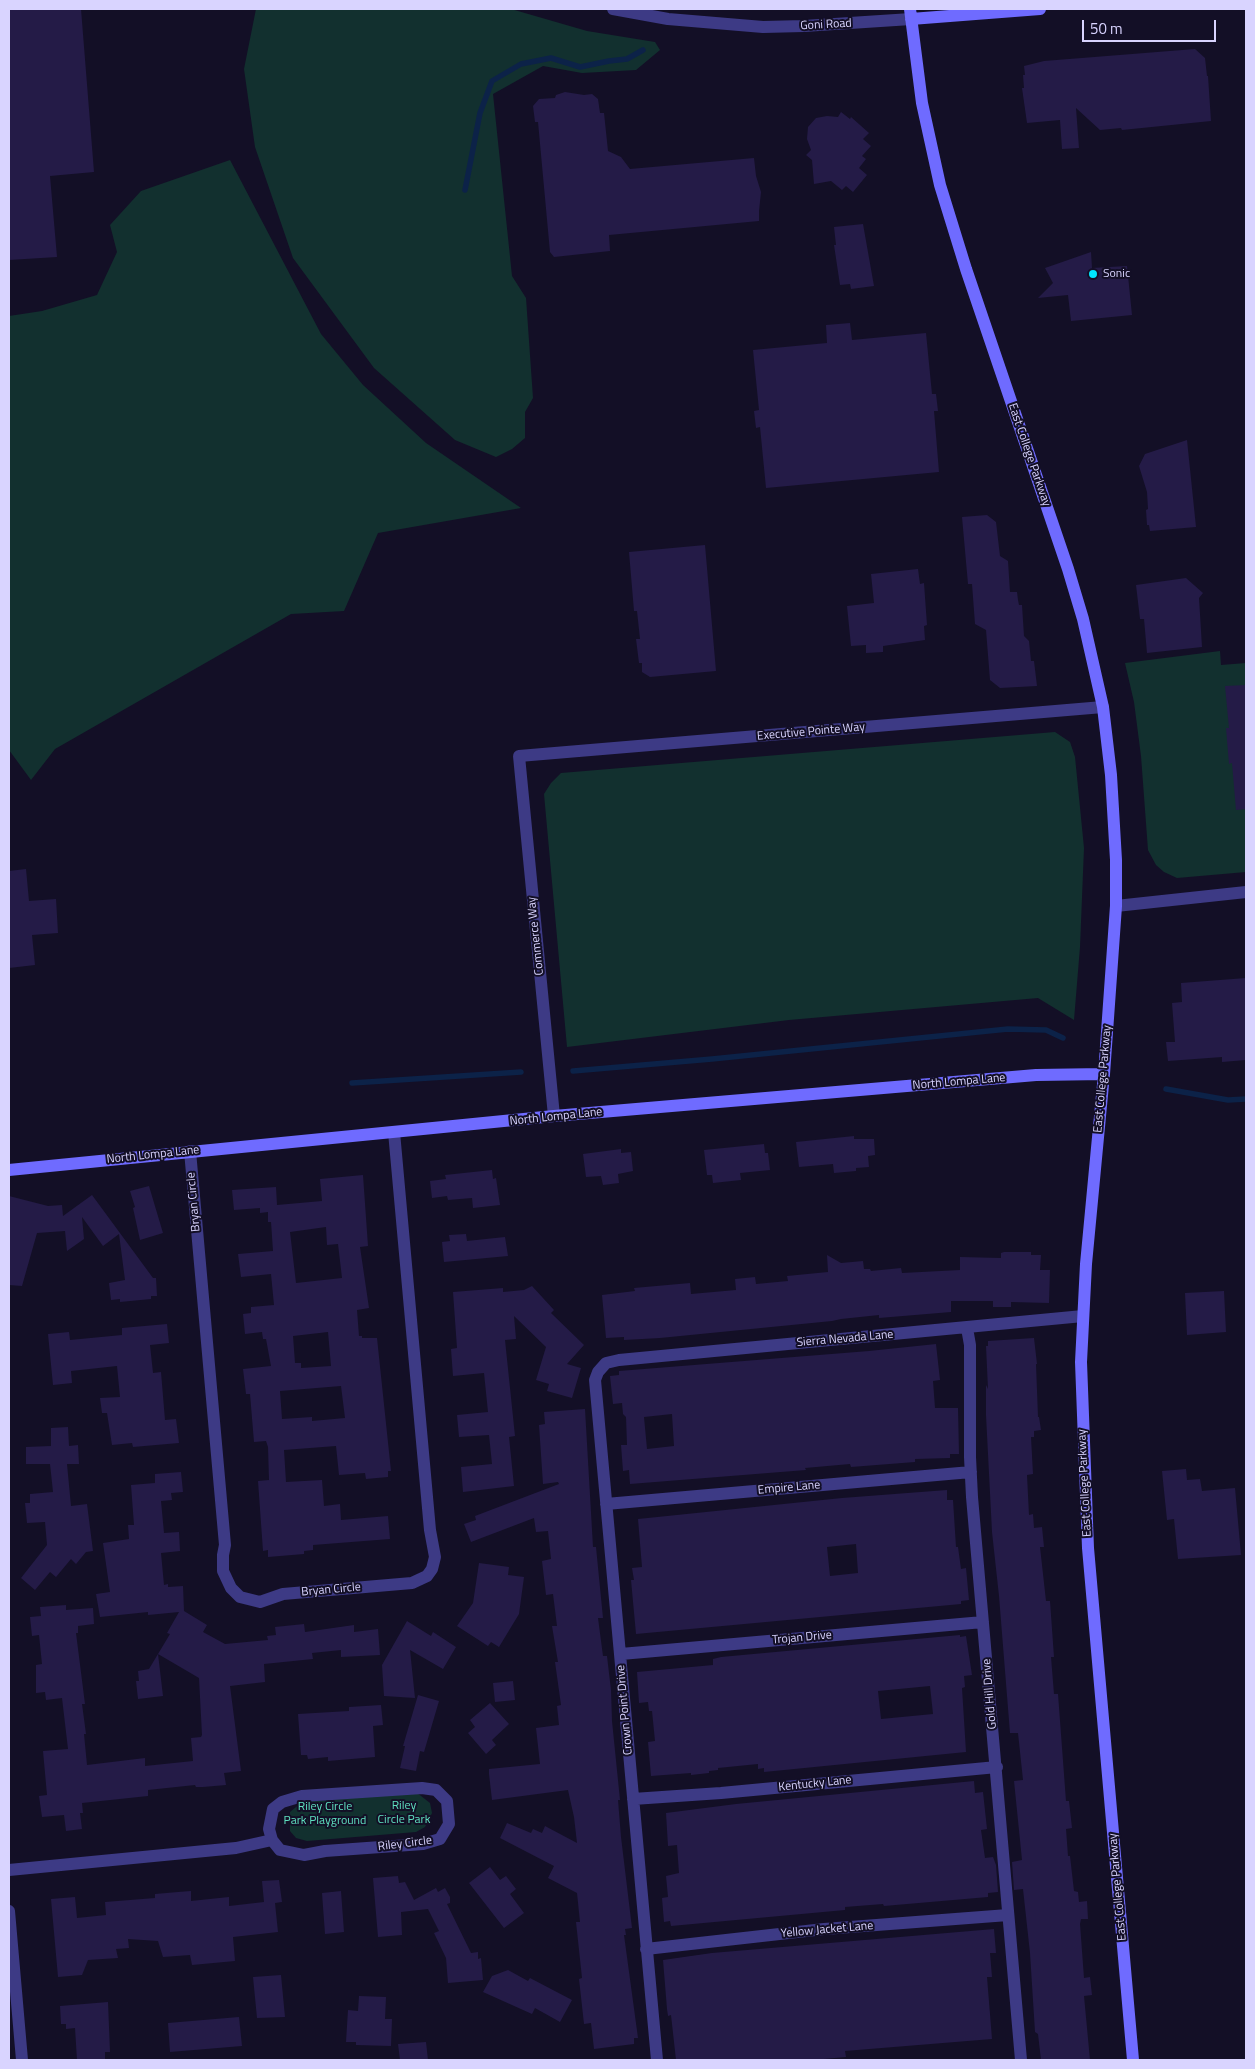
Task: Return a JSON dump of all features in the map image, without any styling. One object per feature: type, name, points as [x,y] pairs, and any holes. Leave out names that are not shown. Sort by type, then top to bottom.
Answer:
[{"type":"main road","name":"Goni Road","points":[[911,14],[1040,9]]},
{"type":"main road","name":"East College Parkway","points":[[911,14],[922,102],[940,185],[966,269],[1068,569],[1083,619],[1102,707],[1113,793],[1116,906],[1104,1074],[1086,1255],[1081,1362],[1088,1548],[1133,2060]]},
{"type":"main road","name":"North Lompa Lane","points":[[9,1170],[554,1116],[1036,1075],[1104,1074]]},
{"type":"street","name":"Goni Road","points":[[613,9],[668,19],[763,27],[804,26],[911,14]]},
{"type":"street","name":"Executive Pointe Way","points":[[519,756],[1102,707]]},
{"type":"street","name":"Commerce Way","points":[[519,756],[554,1116]]},
{"type":"street","points":[[1116,906],[1246,892]]},
{"type":"street","name":"Bryan Circle","points":[[190,1151],[226,1545],[223,1555],[223,1571],[231,1588],[240,1596],[260,1602],[283,1594],[412,1583],[427,1576],[432,1569],[435,1557],[430,1530],[394,1132]]},
{"type":"street","name":"Sierra Nevada Lane","points":[[606,1363],[619,1360],[1083,1316]]},
{"type":"street","name":"Gold Hill Drive","points":[[968,1328],[970,1345],[971,1472],[1021,2060]]},
{"type":"street","name":"Crown Point Drive","points":[[606,1363],[598,1372],[595,1380],[657,2060]]},
{"type":"street","name":"Empire Lane","points":[[606,1504],[971,1472]]},
{"type":"street","name":"Trojan Drive","points":[[621,1654],[983,1622]]},
{"type":"street","name":"Kentucky Lane","points":[[633,1799],[997,1768]]},
{"type":"street","name":"Riley Circle","points":[[422,1788],[436,1790],[447,1801],[449,1809],[449,1824],[440,1839],[424,1844],[325,1851],[304,1855],[280,1850],[272,1840],[269,1829],[273,1809],[282,1802],[302,1796],[422,1788]]},
{"type":"street","points":[[9,1870],[236,1848],[272,1840]]},
{"type":"street","points":[[9,1911],[12,1986],[22,2060]]},
{"type":"street","name":"Yellow Jacket Lane","points":[[646,1948],[824,1930],[1008,1915]]},
{"type":"green space","points":[[256,9],[511,9],[587,31],[655,42],[660,50],[636,70],[582,73],[543,66],[493,94],[512,276],[526,298],[533,398],[525,412],[525,438],[512,449],[496,457],[455,440],[374,368],[293,258],[255,147],[244,69]]},
{"type":"green space","points":[[230,160],[321,334],[363,385],[426,443],[521,508],[378,533],[344,611],[291,614],[55,749],[31,780],[9,750],[9,316],[42,311],[97,295],[117,252],[110,225],[141,191]]},
{"type":"green space","points":[[1220,651],[1221,665],[1246,663],[1246,872],[1177,878],[1164,872],[1156,865],[1148,850],[1141,756],[1134,702],[1125,663]]},
{"type":"green space","points":[[1055,732],[1070,742],[1075,757],[1084,848],[1080,947],[1074,1020],[1038,998],[789,1020],[567,1047],[544,794],[561,773]]},
{"type":"green space","name":"Riley Circle Park","points":[[416,1792],[430,1803],[432,1813],[425,1827],[416,1832],[307,1841],[296,1838],[290,1831],[290,1812],[302,1802]]},
{"type":"building","points":[[9,9],[81,9],[94,172],[50,176],[57,257],[9,260]]},
{"type":"building","points":[[1195,49],[1205,58],[1211,121],[1122,130],[1121,128],[1100,130],[1076,108],[1079,148],[1062,149],[1060,120],[1027,123],[1022,88],[1024,88],[1024,66],[1044,61]]},
{"type":"building","points":[[565,92],[584,95],[592,94],[598,99],[600,113],[604,113],[608,151],[621,157],[630,169],[754,158],[756,176],[761,192],[759,221],[609,235],[610,251],[554,257],[550,252],[538,122],[535,122],[533,106],[539,99],[555,98],[556,95]]},
{"type":"building","points":[[841,112],[850,119],[851,117],[869,133],[863,139],[871,146],[862,156],[866,159],[859,168],[867,175],[853,192],[846,186],[842,190],[831,181],[814,184],[812,160],[806,155],[811,150],[807,139],[808,127],[816,118],[838,117]]},
{"type":"building","points":[[863,224],[874,286],[851,289],[850,284],[840,285],[834,245],[836,245],[834,227]]},
{"type":"building","points":[[1091,252],[1092,268],[1127,266],[1132,315],[1071,321],[1068,295],[1038,298],[1053,283],[1045,268]]},
{"type":"building","points":[[850,323],[852,340],[926,333],[932,394],[936,394],[938,411],[934,411],[939,472],[766,488],[760,427],[756,428],[754,411],[759,410],[753,350],[827,343],[826,325]]},
{"type":"building","points":[[1187,440],[1196,527],[1150,531],[1149,525],[1147,525],[1147,492],[1139,466],[1145,454]]},
{"type":"building","points":[[987,515],[996,522],[1000,556],[1008,561],[1010,592],[1017,592],[1019,605],[1022,605],[1024,636],[1029,641],[1031,661],[1034,661],[1037,686],[1000,688],[990,680],[986,630],[975,624],[972,584],[968,584],[962,517]]},
{"type":"building","points":[[705,545],[716,671],[650,677],[642,672],[642,663],[639,663],[636,639],[640,639],[637,611],[634,611],[629,552]]},
{"type":"building","points":[[918,569],[920,584],[924,583],[927,625],[924,626],[925,640],[883,646],[883,652],[866,653],[866,645],[851,646],[847,606],[874,603],[871,574]]},
{"type":"building","points":[[1186,578],[1203,593],[1199,598],[1202,647],[1147,653],[1144,619],[1140,619],[1136,585]]},
{"type":"building","points":[[1246,685],[1246,809],[1236,810],[1232,763],[1229,764],[1226,728],[1229,728],[1225,686]]},
{"type":"building","points":[[26,869],[29,901],[56,899],[58,933],[32,935],[35,965],[9,968],[9,871]]},
{"type":"building","points":[[1246,978],[1246,1060],[1222,1062],[1222,1057],[1168,1061],[1166,1042],[1175,1042],[1172,1003],[1182,1002],[1181,983]]},
{"type":"building","points":[[854,1136],[854,1139],[874,1139],[875,1155],[868,1156],[869,1167],[856,1168],[856,1171],[834,1173],[833,1164],[799,1167],[796,1142]]},
{"type":"building","points":[[764,1144],[765,1153],[768,1153],[770,1170],[740,1173],[741,1180],[713,1183],[712,1175],[707,1175],[704,1150]]},
{"type":"building","points":[[621,1149],[621,1153],[631,1152],[633,1171],[618,1174],[619,1183],[603,1185],[601,1176],[586,1177],[583,1154]]},
{"type":"building","points":[[492,1170],[493,1179],[496,1178],[500,1205],[473,1208],[472,1198],[448,1200],[447,1196],[432,1198],[430,1181],[446,1179],[445,1175]]},
{"type":"building","points":[[363,1175],[368,1246],[360,1247],[369,1308],[357,1310],[359,1336],[362,1336],[362,1338],[377,1338],[391,1471],[388,1471],[388,1477],[366,1479],[365,1473],[339,1475],[336,1446],[284,1450],[286,1482],[322,1480],[324,1506],[340,1504],[341,1520],[388,1516],[390,1539],[313,1545],[313,1550],[304,1551],[304,1554],[268,1557],[268,1550],[263,1551],[258,1481],[269,1480],[268,1447],[266,1441],[254,1442],[250,1394],[246,1394],[243,1369],[271,1366],[266,1339],[263,1339],[262,1332],[245,1334],[243,1314],[251,1313],[251,1307],[274,1305],[271,1274],[241,1277],[238,1254],[273,1251],[271,1222],[268,1222],[268,1212],[260,1213],[260,1208],[234,1210],[232,1190],[276,1187],[277,1205],[322,1201],[320,1179]],"holes":[[[326,1227],[327,1245],[338,1244],[342,1278],[296,1283],[290,1232]],[[328,1332],[331,1366],[301,1368],[301,1363],[295,1363],[293,1336]],[[341,1386],[345,1418],[312,1421],[312,1417],[282,1419],[280,1391]]]},
{"type":"building","points":[[149,1186],[163,1233],[140,1240],[133,1208],[135,1207],[130,1191]]},
{"type":"building","points":[[92,1195],[153,1278],[156,1278],[157,1296],[151,1296],[151,1299],[120,1302],[120,1299],[111,1300],[109,1283],[125,1280],[119,1234],[103,1246],[82,1217],[84,1239],[67,1251],[65,1231],[37,1233],[22,1286],[9,1285],[9,1196],[48,1206],[62,1205],[63,1216]]},
{"type":"building","points":[[466,1234],[467,1241],[505,1237],[508,1256],[444,1262],[442,1242],[450,1241],[449,1235]]},
{"type":"building","points":[[1031,1252],[1031,1255],[1041,1255],[1040,1270],[1050,1270],[1049,1303],[1011,1302],[1011,1307],[993,1307],[993,1301],[951,1301],[951,1312],[879,1318],[879,1315],[660,1338],[624,1340],[624,1337],[606,1338],[602,1295],[635,1291],[634,1288],[690,1283],[691,1294],[736,1290],[735,1279],[755,1277],[756,1284],[788,1281],[787,1276],[828,1272],[827,1255],[841,1263],[863,1261],[864,1269],[870,1269],[871,1271],[901,1268],[902,1273],[960,1270],[960,1257],[1001,1258],[1001,1253]]},
{"type":"building","points":[[532,1286],[554,1310],[551,1313],[584,1345],[567,1364],[581,1368],[572,1398],[547,1391],[549,1384],[536,1380],[546,1347],[514,1316],[516,1339],[505,1340],[515,1436],[509,1437],[514,1486],[463,1492],[461,1467],[492,1464],[489,1435],[459,1437],[457,1415],[488,1412],[484,1373],[453,1376],[451,1349],[457,1348],[453,1292],[503,1288],[503,1292],[524,1290]]},
{"type":"building","points":[[1224,1291],[1226,1332],[1187,1335],[1185,1293]]},
{"type":"building","points":[[167,1324],[169,1343],[150,1345],[153,1373],[161,1372],[165,1420],[176,1419],[179,1443],[133,1447],[132,1443],[112,1445],[107,1413],[102,1413],[100,1398],[120,1397],[117,1366],[71,1371],[72,1383],[53,1385],[48,1334],[69,1332],[70,1340],[122,1335],[122,1328]]},
{"type":"building","points":[[1034,1338],[1037,1364],[1038,1417],[1041,1430],[1034,1431],[1034,1437],[1031,1437],[1033,1474],[1027,1475],[1029,1515],[1033,1514],[1034,1528],[1042,1527],[1044,1547],[1040,1547],[1046,1601],[1050,1601],[1054,1657],[1051,1657],[1054,1694],[1058,1694],[1066,1801],[1069,1801],[1072,1828],[1066,1829],[1068,1856],[1070,1856],[1074,1891],[1078,1892],[1079,1902],[1087,1901],[1088,1919],[1081,1919],[1080,1924],[1084,1978],[1090,1977],[1092,1995],[1084,1996],[1090,2060],[1041,2060],[1038,2034],[1035,2032],[1030,1953],[1023,1889],[1014,1890],[1012,1862],[1022,1860],[1014,1781],[1023,1780],[1018,1733],[1010,1733],[992,1532],[986,1415],[986,1385],[988,1389],[986,1346],[988,1346],[988,1341]]},
{"type":"building","points":[[936,1344],[940,1380],[933,1381],[935,1408],[958,1408],[959,1454],[950,1454],[950,1458],[915,1459],[915,1462],[851,1467],[850,1464],[805,1468],[806,1470],[630,1484],[629,1470],[623,1471],[621,1445],[627,1445],[626,1417],[623,1414],[622,1403],[613,1404],[610,1376],[619,1375],[619,1371]],"holes":[[[672,1414],[674,1446],[647,1449],[644,1417]]]},
{"type":"building","points":[[585,1409],[593,1547],[596,1547],[603,1618],[598,1618],[603,1656],[607,1656],[611,1690],[612,1721],[620,1800],[618,1800],[621,1837],[632,1928],[625,1929],[626,1935],[624,1935],[638,2038],[634,2038],[634,2044],[594,2049],[591,2023],[584,2024],[579,1979],[582,1978],[576,1922],[580,1922],[577,1893],[548,1878],[554,1866],[500,1838],[507,1823],[531,1833],[533,1829],[542,1833],[545,1826],[577,1843],[568,1790],[492,1800],[489,1774],[489,1769],[540,1764],[536,1728],[559,1725],[557,1706],[561,1705],[555,1662],[558,1662],[552,1626],[557,1626],[553,1594],[546,1595],[542,1561],[551,1559],[548,1531],[536,1532],[534,1518],[471,1542],[464,1524],[476,1520],[475,1516],[559,1484],[558,1482],[543,1484],[539,1425],[545,1424],[544,1412]]},
{"type":"building","points":[[68,1427],[69,1446],[78,1445],[79,1464],[67,1464],[71,1506],[87,1504],[93,1551],[86,1552],[76,1564],[71,1559],[56,1577],[50,1572],[35,1590],[21,1578],[47,1545],[45,1522],[27,1523],[25,1503],[30,1503],[30,1494],[53,1492],[50,1464],[26,1464],[26,1447],[51,1446],[51,1428]]},
{"type":"building","points":[[1186,1469],[1187,1480],[1200,1479],[1202,1491],[1235,1488],[1241,1555],[1178,1559],[1174,1519],[1167,1520],[1162,1471]]},
{"type":"building","points":[[181,1472],[183,1492],[171,1493],[172,1500],[161,1501],[164,1533],[179,1532],[180,1551],[161,1553],[164,1585],[168,1584],[168,1587],[183,1586],[184,1611],[207,1625],[203,1632],[225,1644],[268,1640],[267,1636],[276,1635],[275,1627],[304,1624],[305,1632],[354,1625],[354,1632],[378,1629],[380,1655],[341,1657],[341,1650],[312,1653],[313,1659],[264,1664],[265,1682],[230,1686],[241,1771],[224,1773],[226,1785],[196,1787],[195,1785],[148,1790],[148,1796],[82,1803],[83,1813],[80,1813],[82,1829],[66,1831],[64,1815],[42,1817],[39,1796],[47,1795],[43,1751],[68,1749],[62,1698],[46,1700],[45,1692],[36,1693],[36,1665],[42,1664],[39,1635],[32,1636],[30,1617],[41,1616],[40,1607],[66,1605],[66,1610],[93,1608],[94,1624],[78,1626],[78,1633],[76,1633],[85,1704],[82,1704],[86,1734],[84,1734],[87,1765],[145,1758],[145,1766],[193,1761],[191,1738],[201,1737],[202,1735],[199,1678],[158,1654],[170,1634],[167,1633],[179,1612],[148,1615],[148,1612],[100,1617],[96,1594],[110,1592],[103,1543],[129,1539],[128,1525],[134,1525],[131,1485],[155,1483],[155,1474]]},
{"type":"building","points":[[947,1490],[947,1500],[953,1500],[956,1547],[958,1547],[961,1569],[966,1568],[969,1600],[961,1601],[961,1604],[636,1634],[631,1580],[634,1580],[632,1568],[642,1567],[638,1519],[842,1498]],"holes":[[[856,1544],[858,1573],[830,1576],[827,1547]]]},
{"type":"building","points":[[479,1563],[509,1567],[508,1575],[524,1577],[519,1614],[499,1647],[491,1642],[488,1646],[457,1626],[473,1603]]},
{"type":"building","points":[[407,1621],[431,1636],[433,1632],[456,1647],[443,1669],[410,1650],[415,1698],[384,1696],[382,1665]]},
{"type":"building","points":[[960,1635],[960,1637],[966,1636],[972,1675],[964,1676],[965,1687],[962,1688],[966,1752],[764,1772],[764,1768],[758,1769],[758,1764],[718,1768],[718,1770],[709,1771],[709,1773],[651,1776],[648,1742],[655,1741],[652,1711],[649,1711],[648,1702],[639,1703],[637,1672],[713,1665],[713,1659]],"holes":[[[930,1686],[933,1714],[881,1719],[878,1691]]]},
{"type":"building","points":[[158,1654],[163,1696],[138,1699],[136,1681],[139,1681],[138,1671],[149,1669]]},
{"type":"building","points":[[513,1681],[515,1700],[495,1702],[493,1683]]},
{"type":"building","points":[[418,1695],[439,1701],[424,1752],[420,1751],[416,1771],[400,1768],[405,1746],[403,1746]]},
{"type":"building","points":[[490,1703],[509,1724],[492,1740],[496,1745],[486,1754],[468,1733],[475,1727],[470,1720]]},
{"type":"building","points":[[381,1705],[383,1725],[373,1726],[375,1757],[328,1761],[328,1757],[308,1759],[307,1755],[301,1755],[298,1714],[349,1711],[349,1707]]},
{"type":"building","points":[[974,1781],[975,1793],[983,1792],[987,1829],[981,1830],[985,1858],[993,1857],[996,1865],[998,1892],[988,1893],[988,1897],[884,1906],[883,1904],[845,1907],[845,1910],[671,1926],[670,1921],[664,1922],[662,1898],[668,1897],[666,1876],[679,1873],[677,1845],[668,1846],[666,1813],[736,1804]]},
{"type":"building","points":[[490,1867],[500,1880],[506,1876],[516,1889],[510,1894],[524,1913],[504,1928],[469,1883]]},
{"type":"building","points":[[398,1876],[399,1883],[405,1882],[414,1900],[436,1888],[438,1892],[445,1888],[450,1897],[450,1903],[447,1904],[471,1953],[478,1952],[478,1959],[481,1958],[483,1980],[448,1983],[446,1958],[434,1933],[439,1931],[428,1909],[401,1912],[402,1935],[378,1937],[373,1878]]},
{"type":"building","points":[[279,1880],[282,1902],[275,1903],[278,1932],[233,1937],[235,1961],[192,1965],[190,1955],[163,1957],[158,1941],[128,1939],[129,1948],[116,1949],[118,1958],[88,1960],[82,1975],[58,1977],[51,1899],[75,1897],[77,1918],[106,1915],[105,1902],[155,1898],[155,1894],[178,1892],[191,1891],[191,1901],[229,1897],[229,1906],[264,1902],[262,1881]]},
{"type":"building","points":[[341,1891],[344,1932],[325,1934],[322,1893]]},
{"type":"building","points":[[994,1929],[996,1953],[990,1953],[992,1977],[987,1977],[992,2039],[845,2051],[846,2057],[813,2060],[676,2060],[671,2015],[668,2016],[667,2009],[663,1960],[712,1953]]},
{"type":"building","points":[[508,1970],[528,1981],[530,1978],[572,2000],[560,2022],[535,2008],[532,2014],[483,1992],[492,1976]]},
{"type":"building","points":[[281,1975],[285,2017],[257,2018],[253,1977]]},
{"type":"building","points":[[359,1996],[386,1997],[385,2019],[392,2019],[391,2046],[356,2045],[356,2042],[346,2042],[348,2010],[358,2011]]},
{"type":"building","points":[[108,2002],[110,2052],[105,2052],[105,2060],[77,2060],[75,2028],[66,2029],[66,2024],[61,2024],[60,2006]]},
{"type":"building","points":[[239,2017],[242,2046],[170,2052],[168,2023]]},
{"type":"building","points":[[426,2042],[428,2060],[400,2060],[398,2044]]},
{"type":"waterway","points":[[465,190],[480,113],[492,81],[521,64],[551,58],[580,67],[627,59],[643,50]]},
{"type":"waterway","points":[[573,1071],[1008,1029],[1046,1030],[1063,1038]]},
{"type":"waterway","points":[[352,1083],[521,1072]]},
{"type":"waterway","points":[[1166,1089],[1228,1100],[1246,1099]]},
{"type":"place","name":"Sonic","points":[[1093,274]]},
{"type":"park label","name":"Riley Circle Park Playground","points":[[325,1814]]}]
